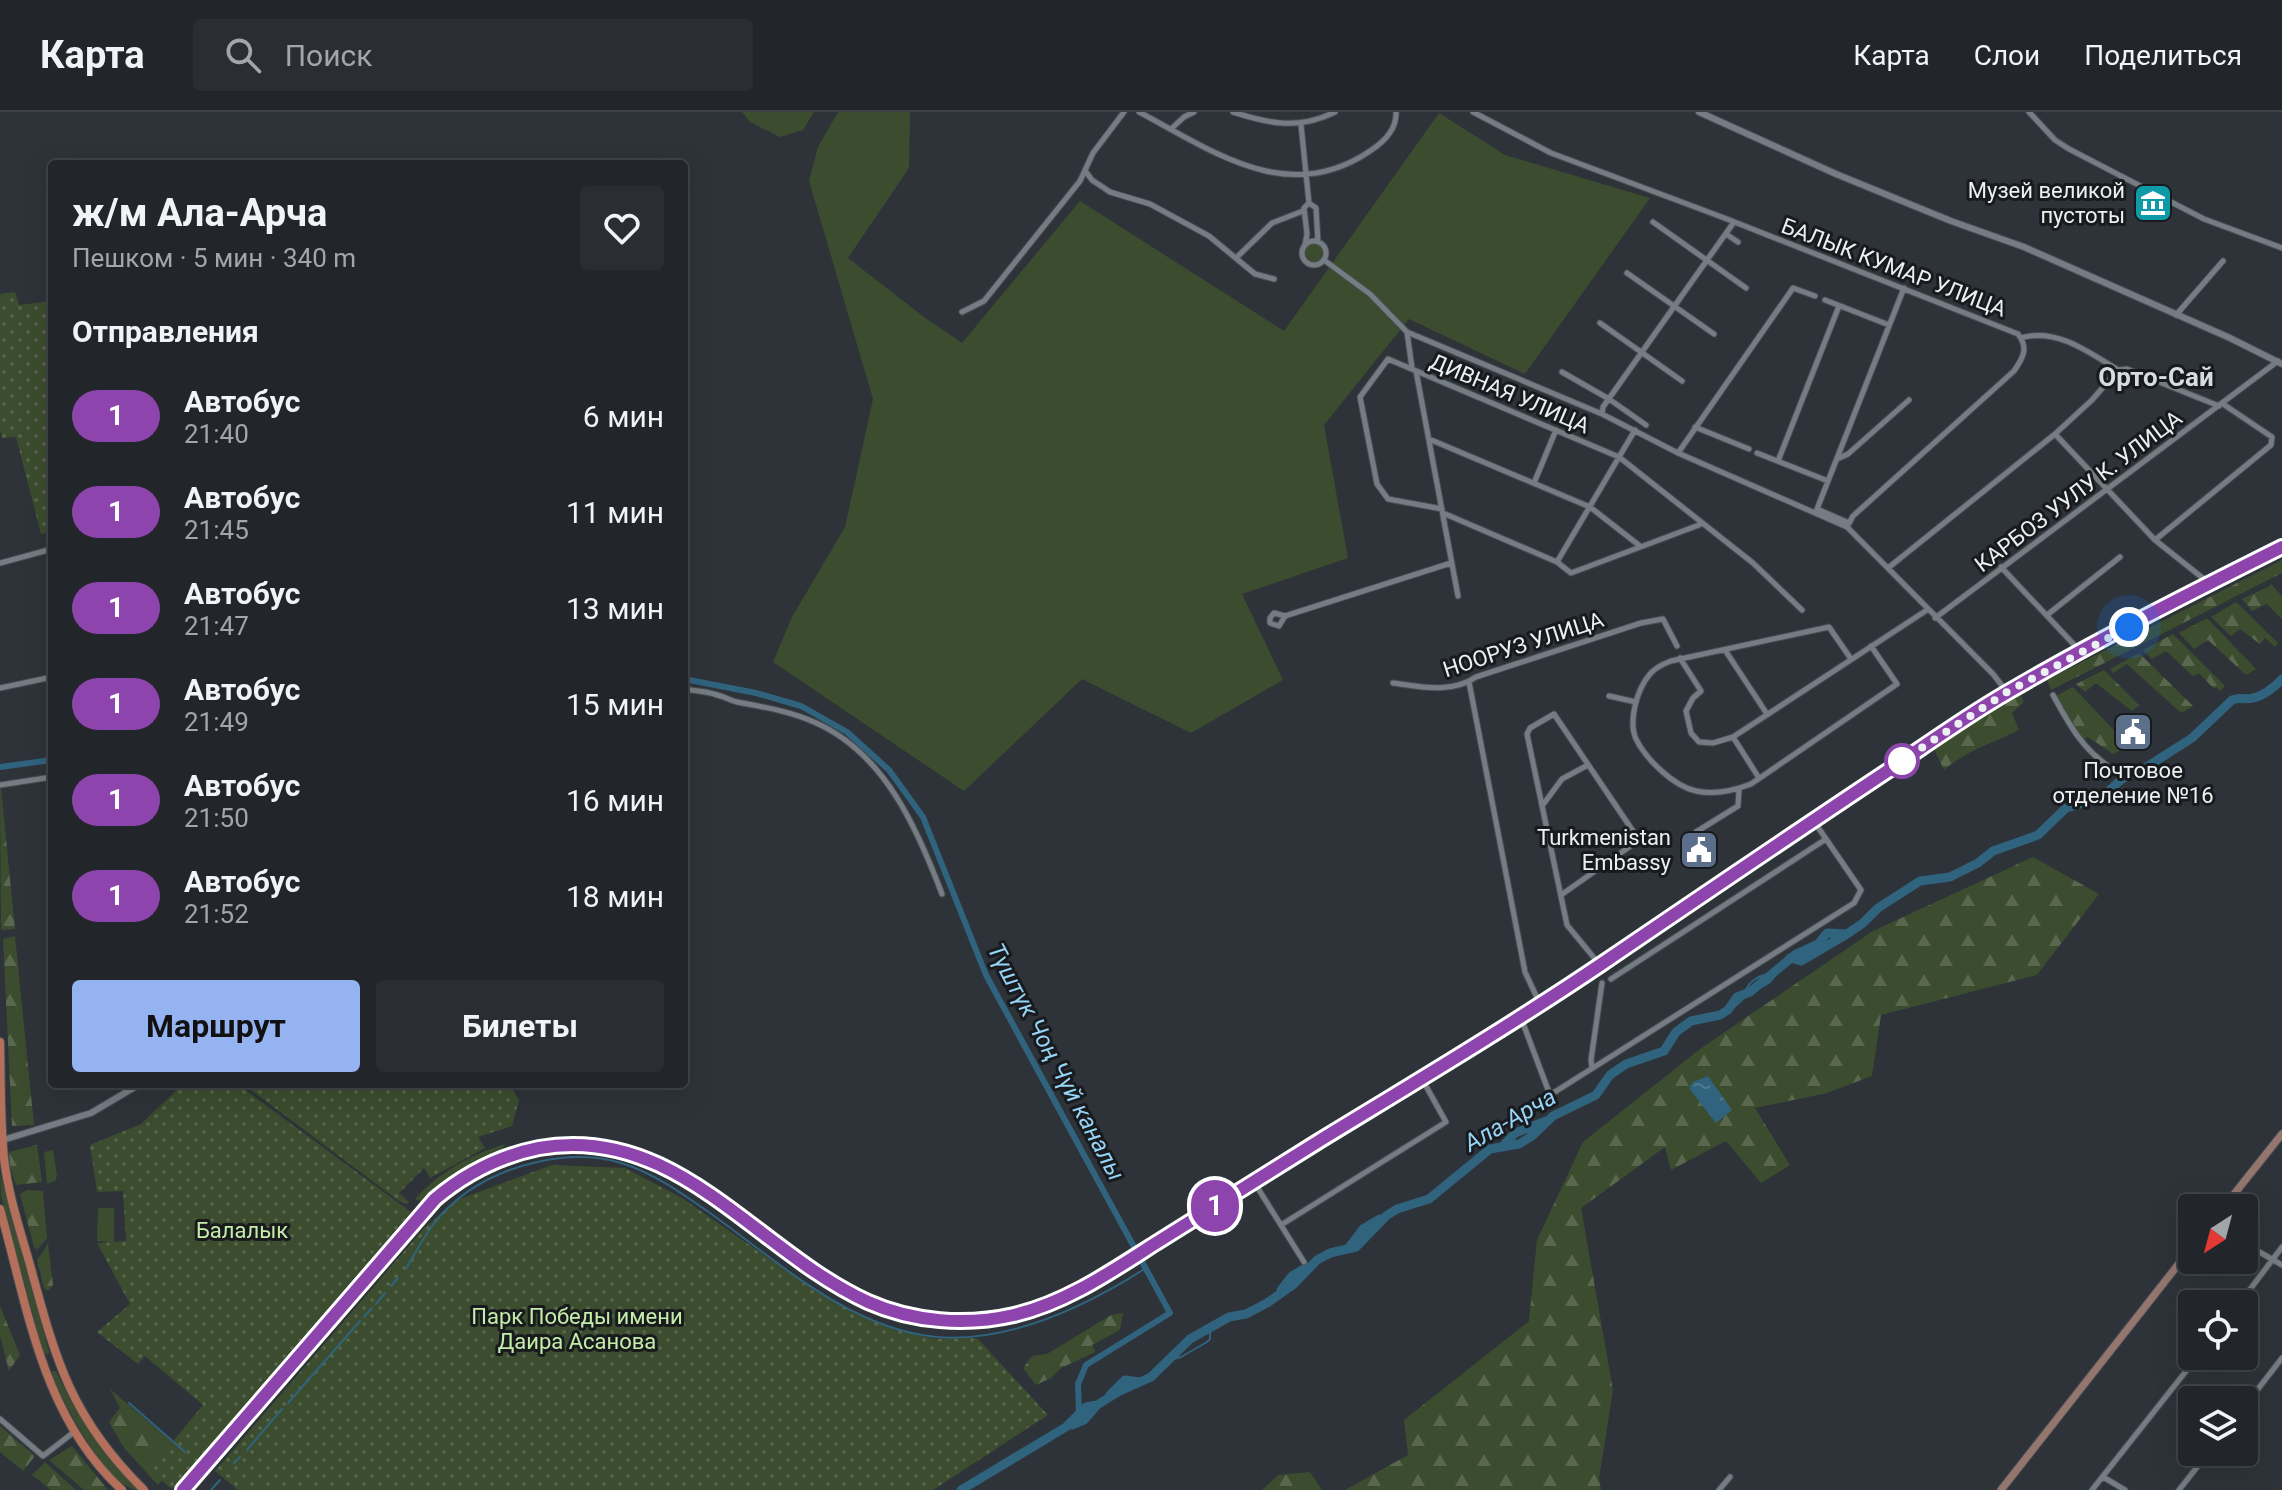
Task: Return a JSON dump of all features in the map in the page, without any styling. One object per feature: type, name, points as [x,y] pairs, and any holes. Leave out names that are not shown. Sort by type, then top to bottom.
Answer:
[{"type":"main road","points":[[183,1490],[435,1199],[475,1170],[519,1153],[588,1144],[641,1156],[692,1183],[846,1290],[879,1306],[922,1318],[981,1320],[1022,1313],[1078,1290],[1521,1018],[2007,692],[2282,547]]},
{"type":"main road","points":[[0,1042],[2,1156],[58,1360],[94,1432],[144,1490]]},
{"type":"main road","points":[[2234,1194],[2282,1134]]},
{"type":"main road","points":[[0,1209],[42,1364],[56,1401],[74,1432],[122,1490]]},
{"type":"main road","points":[[2001,1490],[2178,1265]]},
{"type":"main road","points":[[42,1364],[58,1360]]},
{"type":"street","points":[[962,312],[984,301],[1086,172],[1093,153],[1124,112]]},
{"type":"street","points":[[1139,112],[1216,154],[1250,168],[1286,175],[1307,174],[1344,165],[1367,153],[1391,133],[1396,112]]},
{"type":"street","points":[[1171,129],[1194,112]]},
{"type":"street","points":[[1233,112],[1276,124],[1301,124],[1335,112]]},
{"type":"street","name":"БАЛЫК КУМАР УЛИЦА","points":[[1473,112],[1551,153],[2011,330],[2021,338],[2023,356],[2014,371],[1853,516],[1848,525]]},
{"type":"street","points":[[1699,112],[1851,180],[2024,247],[2280,363]]},
{"type":"street","points":[[2029,112],[2055,140],[2069,149],[2204,219],[2282,248]]},
{"type":"street","points":[[1301,124],[1309,203]]},
{"type":"street","points":[[1086,172],[1110,192],[1150,204],[1203,232],[1255,274],[1274,279]]},
{"type":"street","points":[[1309,203],[1303,211],[1307,234],[1302,256],[1306,263],[1314,266],[1324,260]]},
{"type":"street","points":[[1309,203],[1316,208],[1318,242]]},
{"type":"street","points":[[1237,257],[1272,223],[1303,211]]},
{"type":"street","points":[[1653,222],[1746,288]]},
{"type":"street","points":[[1602,414],[1609,399],[1734,222]]},
{"type":"street","points":[[1726,234],[1738,242]]},
{"type":"street","points":[[1305,245],[1318,242],[1325,249],[1324,260]]},
{"type":"street","points":[[1324,260],[1370,294],[1407,332],[1602,414],[1678,453],[1848,525]]},
{"type":"street","points":[[2175,315],[2223,261]]},
{"type":"street","points":[[1627,273],[1714,334]]},
{"type":"street","points":[[1678,453],[1793,288],[1815,296]]},
{"type":"street","points":[[1904,288],[1818,510],[1848,525],[2007,692]]},
{"type":"street","points":[[1825,300],[1889,325]]},
{"type":"street","points":[[1778,461],[1839,306]]},
{"type":"street","points":[[1600,323],[1682,381]]},
{"type":"street","points":[[1407,332],[1458,596]]},
{"type":"street","points":[[2021,338],[2051,335],[2118,370],[2127,369],[2221,405],[2272,437],[2271,445],[2155,540]]},
{"type":"street","name":"ДИВНАЯ УЛИЦА","points":[[1442,511],[1388,499],[1377,484],[1360,397],[1388,359],[1619,457],[1753,563],[1802,610]]},
{"type":"street","name":"КАРБОЗ УУЛУ К. УЛИЦА","points":[[1935,618],[2106,488],[2280,363]]},
{"type":"street","points":[[1888,568],[2055,434],[2092,400],[2118,370]]},
{"type":"street","points":[[1562,372],[1646,425]]},
{"type":"street","points":[[1836,460],[1848,454],[1909,400]]},
{"type":"street","points":[[1695,427],[1749,449]]},
{"type":"street","points":[[1534,483],[1556,430]]},
{"type":"street","points":[[1557,562],[1635,430]]},
{"type":"street","points":[[2055,434],[2155,540],[2210,584]]},
{"type":"street","points":[[1429,439],[1590,507],[1641,547]]},
{"type":"street","points":[[1757,453],[1828,481]]},
{"type":"street","points":[[1442,511],[1557,562],[1571,573],[1701,522]]},
{"type":"street","points":[[0,563],[48,550]]},
{"type":"street","points":[[2047,615],[2120,557]]},
{"type":"street","points":[[1285,616],[1451,563]]},
{"type":"street","points":[[2001,567],[2081,652]]},
{"type":"street","points":[[1680,658],[1701,691],[1686,711],[1691,733],[1699,742],[1705,743],[1733,737],[1927,610]]},
{"type":"street","name":"НООРУЗ УЛИЦА","points":[[1393,683],[1434,690],[1469,682],[1476,677],[1626,627],[1663,619],[1677,646]]},
{"type":"street","points":[[1851,659],[1829,627],[1680,658],[1662,665],[1648,676],[1636,702],[1633,729],[1636,740],[1665,773],[1694,791],[1739,789],[1897,684],[1871,646]]},
{"type":"street","points":[[1725,650],[1767,714]]},
{"type":"street","points":[[0,688],[48,678]]},
{"type":"street","points":[[1469,682],[1525,972],[1541,1005]]},
{"type":"street","points":[[688,690],[777,709],[811,721],[847,741],[874,768],[902,804],[942,894]]},
{"type":"street","points":[[2053,695],[2078,739],[2093,756],[2111,768]]},
{"type":"street","points":[[1609,696],[1636,702]]},
{"type":"street","points":[[1561,895],[1639,840],[1554,714],[1530,728],[1527,734],[1567,925],[1600,965]]},
{"type":"street","points":[[1733,737],[1759,778]]},
{"type":"street","points":[[1542,806],[1562,779],[1588,765]]},
{"type":"street","points":[[0,785],[48,778]]},
{"type":"street","points":[[1696,832],[1738,806],[1739,789]]},
{"type":"street","points":[[1546,1107],[1550,1095],[1854,903],[1861,890],[1813,820]]},
{"type":"street","points":[[1611,979],[1826,839]]},
{"type":"street","points":[[1592,1068],[1602,983]]},
{"type":"street","points":[[1521,1018],[1550,1095]]},
{"type":"street","points":[[1281,1225],[1446,1122],[1422,1079]]},
{"type":"street","points":[[1,1140],[91,1113],[133,1088]]},
{"type":"street","points":[[1254,1182],[1304,1262]]},
{"type":"street","points":[[2250,1290],[2282,1247]]},
{"type":"street","points":[[2258,1251],[2282,1265]]},
{"type":"street","points":[[2258,1389],[2282,1358]]},
{"type":"street","points":[[2092,1490],[2187,1370]]},
{"type":"street","points":[[0,1419],[43,1456],[74,1432]]},
{"type":"street","points":[[2179,1490],[2198,1466]]},
{"type":"street","points":[[1719,1490],[1730,1477]]},
{"type":"street","points":[[2103,1477],[2125,1490]]},
{"type":"green space","points":[[742,112],[814,112],[803,130],[780,137],[750,122]]},
{"type":"green space","points":[[838,112],[910,112],[909,168],[848,258],[962,343],[1080,201],[1284,331],[1439,113],[1505,155],[1650,198],[1525,374],[1409,319],[1324,425],[1348,558],[1242,594],[1283,680],[1191,733],[1082,679],[964,791],[773,662],[792,617],[845,527],[873,399],[809,181],[818,147]]},
{"type":"green space","points":[[1314,244],[1323,253],[1314,262],[1305,253]]},
{"type":"green space","points":[[15,292],[19,305],[48,301],[48,533],[41,534],[16,437],[2,438],[0,429],[0,294]]},
{"type":"green space","points":[[2282,560],[2282,573],[2051,690],[2047,680]]},
{"type":"green space","points":[[2272,585],[2282,596],[2282,619],[2267,604],[2252,611],[2242,599]]},
{"type":"green space","points":[[2236,602],[2278,643],[2275,647],[2265,638],[2260,644],[2240,629],[2231,636],[2211,617]]},
{"type":"green space","points":[[2207,618],[2256,669],[2246,675],[2208,640],[2194,649],[2179,633]]},
{"type":"green space","points":[[2173,634],[2225,686],[2220,691],[2199,673],[2193,676],[2166,651],[2152,659],[2143,650]]},
{"type":"green space","points":[[2139,653],[2193,706],[2181,713],[2127,664],[2113,673],[2110,669]]},
{"type":"green space","points":[[2104,670],[2139,705],[2132,711],[2096,683],[2085,692],[2076,684]]},
{"type":"green space","points":[[2073,687],[2129,746],[2113,754],[2088,737],[2082,740],[2056,696]]},
{"type":"green space","points":[[2020,694],[2024,702],[2012,713],[2019,730],[1970,752],[1944,770],[1934,749]]},
{"type":"green space","points":[[0,779],[15,929],[1,930]]},
{"type":"green space","points":[[2033,857],[2099,894],[2037,975],[1881,1015],[1872,1076],[1827,1093],[1755,1108],[1790,1165],[1761,1183],[1726,1141],[1671,1170],[1665,1147],[1581,1208],[1613,1390],[1599,1478],[1601,1490],[1345,1490],[1408,1455],[1404,1420],[1529,1321],[1537,1240],[1583,1142],[1700,1049],[1873,931]]},
{"type":"green space","points":[[15,936],[34,1125],[12,1126],[3,939]]},
{"type":"green space","name":"Балалык","points":[[179,1088],[242,1088],[411,1212],[172,1489],[149,1470],[203,1405],[145,1356],[138,1364],[97,1332],[130,1304],[97,1243],[126,1241],[123,1191],[97,1192],[90,1145],[141,1124]]},
{"type":"green space","points":[[248,1088],[512,1088],[519,1100],[512,1126],[478,1137],[485,1148],[430,1178],[424,1168],[399,1193],[409,1202],[399,1201]]},
{"type":"green space","points":[[505,1144],[500,1152],[449,1179],[422,1202],[415,1199],[456,1166],[479,1153]]},
{"type":"green space","points":[[37,1145],[42,1182],[16,1185],[9,1152]]},
{"type":"green space","points":[[53,1150],[57,1176],[55,1181],[47,1184],[44,1152]]},
{"type":"green space","name":"Парк Победы имени Даира Асанова","points":[[552,1165],[625,1168],[682,1198],[817,1292],[861,1316],[893,1329],[936,1339],[977,1338],[1048,1415],[933,1490],[238,1490],[215,1471],[425,1227],[457,1200]]},
{"type":"green space","points":[[0,1174],[48,1355],[43,1352],[1,1196]]},
{"type":"green space","points":[[27,1190],[43,1191],[47,1238],[37,1250],[20,1194]]},
{"type":"green space","points":[[98,1208],[114,1208],[114,1242],[97,1241]]},
{"type":"green space","points":[[48,1244],[53,1285],[48,1291],[44,1288],[37,1260]]},
{"type":"green space","points":[[0,1306],[20,1355],[9,1371],[0,1336]]},
{"type":"green space","points":[[1123,1313],[1120,1330],[1092,1345],[1095,1352],[1061,1368],[1051,1378],[1036,1385],[1023,1368],[1032,1356],[1047,1354],[1111,1315]]},
{"type":"green space","points":[[52,1371],[56,1371],[102,1449],[138,1490],[126,1486],[100,1460],[65,1403]]},
{"type":"green space","points":[[110,1389],[185,1453],[158,1485],[124,1448],[109,1422],[120,1408]]},
{"type":"green space","points":[[0,1426],[35,1456],[23,1471],[0,1452]]},
{"type":"green space","points":[[72,1446],[108,1490],[84,1490],[49,1460]]},
{"type":"green space","points":[[45,1462],[76,1490],[51,1490],[32,1475]]},
{"type":"green space","points":[[1310,1472],[1322,1490],[1262,1490],[1278,1475]]},
{"type":"water","points":[[1708,1076],[1732,1110],[1716,1123],[1689,1088],[1693,1082]]},
{"type":"waterway","name":"Ала-Арча","points":[[961,1490],[1066,1427],[1086,1407],[1097,1405],[1151,1377],[1190,1339],[1229,1317],[1246,1314],[1267,1303],[1294,1284],[1317,1260],[1330,1253],[1356,1247],[1386,1216],[1397,1209],[1429,1199],[1490,1149],[1519,1144],[1553,1116],[1596,1095],[1610,1075],[1626,1064],[1664,1051],[1676,1032],[1691,1021],[1720,1015],[1728,1010],[1737,997],[1750,992],[1796,954],[1818,944],[1827,933],[1847,934],[1878,908],[1920,881],[1950,877],[1978,863],[1993,851],[2038,835],[2066,808],[2101,798],[2122,779],[2192,738],[2232,700],[2261,695],[2282,679]]},
{"type":"waterway","name":"Түштүк Чоң Чүй каналы","points":[[688,680],[756,693],[801,706],[847,732],[889,770],[923,817],[986,975],[1170,1313],[1086,1365],[1078,1384],[1079,1413]]},
{"type":"waterway","name":"Түштүк Чоң Чүй каналы","points":[[0,767],[48,761]]},
{"type":"waterway","points":[[1790,958],[1801,961],[1847,934]]},
{"type":"waterway","name":"Ала-Арча","points":[[1728,1010],[1769,982],[1777,969]]},
{"type":"waterway","points":[[1745,992],[1755,979],[1770,974]]},
{"type":"waterway","points":[[1503,1146],[1515,1133],[1546,1121]]},
{"type":"waterway","name":"Ала-Арча","points":[[1523,1141],[1534,1126]]},
{"type":"waterway","points":[[406,1269],[435,1222],[468,1191],[522,1166],[579,1157],[621,1163],[657,1178],[816,1290],[874,1321],[904,1331],[936,1337],[964,1337],[1019,1328],[1072,1309],[1146,1268]]},
{"type":"waterway","points":[[1348,1249],[1363,1229],[1380,1219]]},
{"type":"waterway","points":[[1281,1290],[1292,1276],[1307,1267]]},
{"type":"waterway","points":[[391,1286],[398,1278]]},
{"type":"waterway","points":[[376,1304],[385,1293]]},
{"type":"waterway","points":[[364,1317],[372,1308]]},
{"type":"waterway","points":[[288,1403],[360,1321]]},
{"type":"waterway","points":[[1170,1360],[1207,1342],[1210,1328]]},
{"type":"waterway","points":[[1110,1395],[1125,1380],[1140,1382]]},
{"type":"waterway","points":[[129,1403],[185,1452]]},
{"type":"waterway","points":[[1072,1425],[1084,1420],[1097,1405]]},
{"type":"waterway","points":[[247,1450],[282,1409]]},
{"type":"waterway","points":[[234,1463],[240,1457]]},
{"type":"waterway","points":[[211,1490],[220,1480]]},
{"type":"bus line","name":"1","points":[[183,1490],[435,1199],[460,1179],[489,1163],[536,1149],[588,1144],[628,1152],[654,1162],[709,1194],[838,1286],[891,1310],[938,1320],[981,1320],[1009,1316],[1051,1303],[1133,1258],[1521,1018],[2007,692],[2282,547]]},
{"type":"place","name":"Музей великой пустоты","points":[[2153,203]]},
{"type":"place","name":"Почтовое отделение №16","points":[[2133,732]]},
{"type":"place","name":"Turkmenistan Embassy","points":[[1699,850]]},
{"type":"district","name":"Орто-Сай","points":[[2156,377]]},
{"type":"route","points":[[1902,761],[2007,692],[2129,627]]}]
